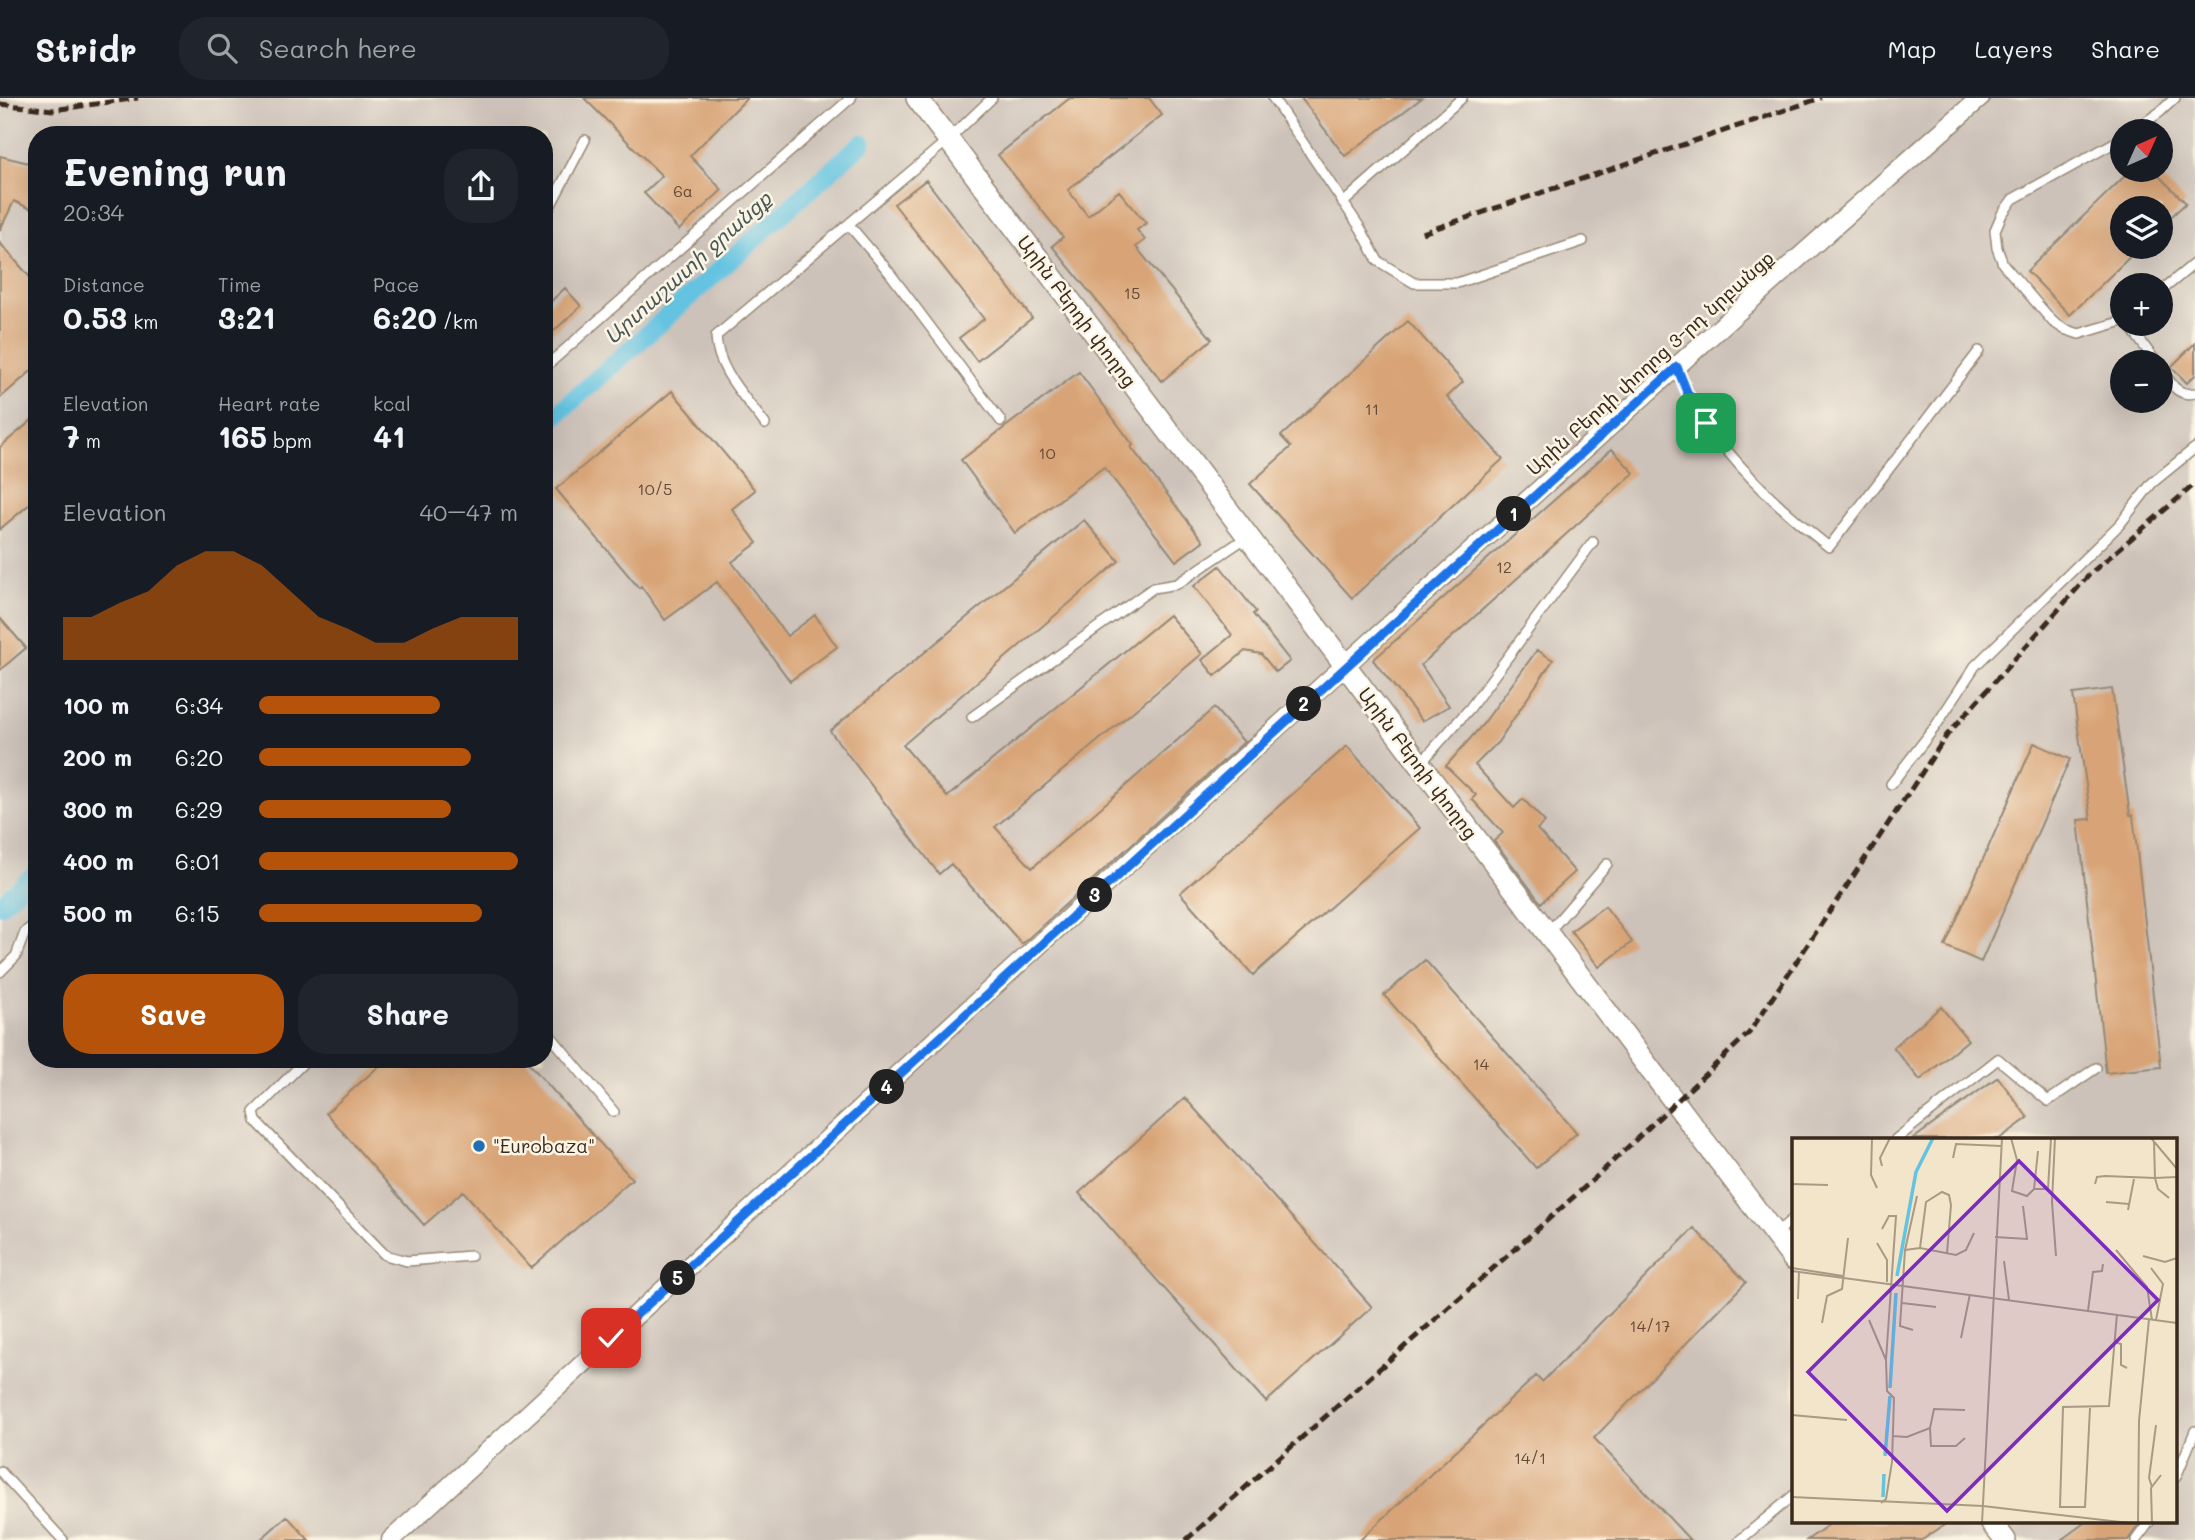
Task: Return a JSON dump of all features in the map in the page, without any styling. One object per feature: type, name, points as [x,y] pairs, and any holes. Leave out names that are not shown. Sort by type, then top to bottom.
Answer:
[{"type":"street","name":"Արին Բերդի փողոց","points":[[917,98],[1792,1257]]},
{"type":"street","name":"Արին Բերդի փողոց 3-րդ նրբանցք","points":[[391,1540],[1346,667],[1677,367],[1980,98]]},
{"type":"street","points":[[1991,1522],[2005,1540]]},
{"type":"lane","points":[[553,360],[851,98]]},
{"type":"lane","points":[[765,424],[726,371],[716,350],[716,336],[948,140],[992,98]]},
{"type":"lane","points":[[1273,98],[1378,261],[1415,283],[1457,283],[1583,241]]},
{"type":"lane","points":[[1343,203],[1462,98]]},
{"type":"lane","points":[[2150,119],[2175,98]]},
{"type":"lane","points":[[553,201],[585,140]]},
{"type":"lane","points":[[2110,145],[2013,199],[1995,230],[2003,264],[2053,322],[2079,334],[2110,325]]},
{"type":"lane","points":[[849,225],[924,318],[1000,421]]},
{"type":"lane","points":[[2173,281],[2195,263]]},
{"type":"lane","points":[[1677,367],[1687,392],[1706,423],[1745,470],[1802,526],[1829,547],[1979,351]]},
{"type":"lane","points":[[2173,385],[2185,395],[2195,393]]},
{"type":"lane","points":[[1891,784],[1935,727],[1975,666],[2120,524],[2152,483],[2195,449]]},
{"type":"lane","points":[[972,717],[1153,588],[1177,584],[1247,537]]},
{"type":"lane","points":[[1419,764],[1469,708],[1593,542]]},
{"type":"lane","points":[[1547,934],[1607,864]]},
{"type":"lane","points":[[0,972],[16,956],[28,930]]},
{"type":"lane","points":[[553,1039],[614,1112]]},
{"type":"lane","points":[[1896,1138],[1998,1059],[2048,1101],[2096,1068]]},
{"type":"lane","points":[[298,1068],[254,1112],[256,1121],[384,1255],[407,1261],[471,1256]]},
{"type":"lane","points":[[1774,1234],[1792,1220]]},
{"type":"lane","points":[[2178,1472],[2195,1431]]},
{"type":"lane","points":[[0,1471],[63,1540]]},
{"type":"lane","points":[[1740,1540],[1751,1536],[1792,1497]]},
{"type":"lane","points":[[2136,1540],[2149,1522]]},
{"type":"shaded area","points":[[0,98],[2195,98],[2195,1540],[0,1540]]},
{"type":"building","points":[[584,98],[747,98],[690,156],[722,190],[679,230],[644,193],[662,176]]},
{"type":"building","points":[[1070,98],[1149,98],[1162,115],[1068,190],[1088,216],[1119,191],[1146,223],[1137,230],[1145,240],[1136,247],[1212,339],[1162,381],[1052,246],[1063,237],[998,155]]},
{"type":"building","points":[[1301,98],[1422,98],[1345,156]]},
{"type":"building","points":[[0,156],[28,163],[28,208],[14,201],[0,230]]},
{"type":"building","points":[[926,180],[1032,318],[977,361],[959,338],[984,319],[894,204]]},
{"type":"building","points":[[2119,182],[2165,182],[2186,203],[2173,215],[2173,196],[2110,196],[2110,259],[2128,259],[2110,273],[2110,276],[2070,315],[2027,271]]},
{"type":"building","points":[[0,243],[28,275],[28,374],[0,398]]},
{"type":"building","points":[[565,288],[581,306],[553,332],[553,299]]},
{"type":"building","points":[[1408,321],[1463,382],[1447,397],[1503,459],[1352,598],[1250,484],[1291,447],[1281,436]]},
{"type":"building","points":[[2195,343],[2195,375],[2187,383],[2173,369],[2173,365]]},
{"type":"building","points":[[1079,372],[1133,445],[1131,447],[1203,541],[1176,561],[1104,467],[1015,533],[961,460]]},
{"type":"building","points":[[672,391],[755,490],[732,509],[757,543],[732,562],[787,636],[815,615],[837,647],[790,681],[717,582],[665,620],[641,586],[639,588],[556,489]]},
{"type":"building","points":[[28,424],[28,506],[0,529],[0,447]]},
{"type":"building","points":[[1612,449],[1634,473],[1421,665],[1449,706],[1422,721],[1373,660]]},
{"type":"building","points":[[1084,520],[1119,561],[903,745],[947,797],[1169,615],[1202,654],[995,827],[1032,868],[1214,708],[1244,742],[1022,944],[951,864],[939,874],[830,731]]},
{"type":"building","points":[[1220,566],[1290,661],[1276,672],[1261,654],[1245,651],[1215,676],[1202,660],[1232,635],[1194,586]]},
{"type":"building","points":[[0,618],[26,648],[0,670]]},
{"type":"building","points":[[1537,650],[1553,660],[1498,742],[1475,765],[1514,808],[1523,799],[1545,822],[1537,829],[1575,872],[1541,903],[1494,841],[1503,833],[1472,799],[1476,795],[1446,766],[1483,724]]},
{"type":"building","points":[[2112,689],[2130,815],[2133,815],[2161,1067],[2106,1073],[2078,820],[2091,819],[2073,694]]},
{"type":"building","points":[[2034,743],[2070,759],[1981,962],[1945,946]]},
{"type":"building","points":[[1347,746],[1420,828],[1253,975],[1180,893]]},
{"type":"building","points":[[1605,906],[1632,942],[1599,967],[1571,931]]},
{"type":"building","points":[[1425,960],[1577,1133],[1536,1168],[1384,995]]},
{"type":"building","points":[[1941,1007],[1968,1040],[1920,1080],[1893,1047]]},
{"type":"building","name":"\"Eurobaza\"","points":[[377,1068],[533,1068],[632,1179],[531,1268],[463,1191],[424,1225],[326,1113]]},
{"type":"building","points":[[1998,1077],[2028,1118],[2000,1138],[1914,1138]]},
{"type":"building","points":[[1185,1098],[1372,1307],[1266,1402],[1079,1193]]},
{"type":"building","points":[[1694,1228],[1746,1282],[1594,1438],[1690,1540],[1360,1540],[1536,1376],[1542,1382]]},
{"type":"building","points":[[287,1516],[309,1540],[260,1540]]},
{"type":"building","points":[[1833,1522],[1949,1522],[1922,1540],[1807,1540]]},
{"type":"building","points":[[2086,1522],[2140,1522],[2128,1540],[2061,1540]]},
{"type":"waterway","name":"Արտաշատի ջրանցք","points":[[553,418],[862,143]]},
{"type":"waterway","name":"Արտաշատի ջրանցք","points":[[0,905],[28,881]]},
{"type":"railway","points":[[0,104],[53,110],[138,98]]},
{"type":"railway","points":[[1422,233],[1821,98]]},
{"type":"railway","points":[[1186,1540],[1595,1178],[1749,1033],[1947,735],[2091,573],[2195,484]]},
{"type":"place","name":"\"Eurobaza\"","points":[[479,1146]]},
{"type":"route","points":[[611,1338],[1677,367],[1687,392],[1706,423]]}]
